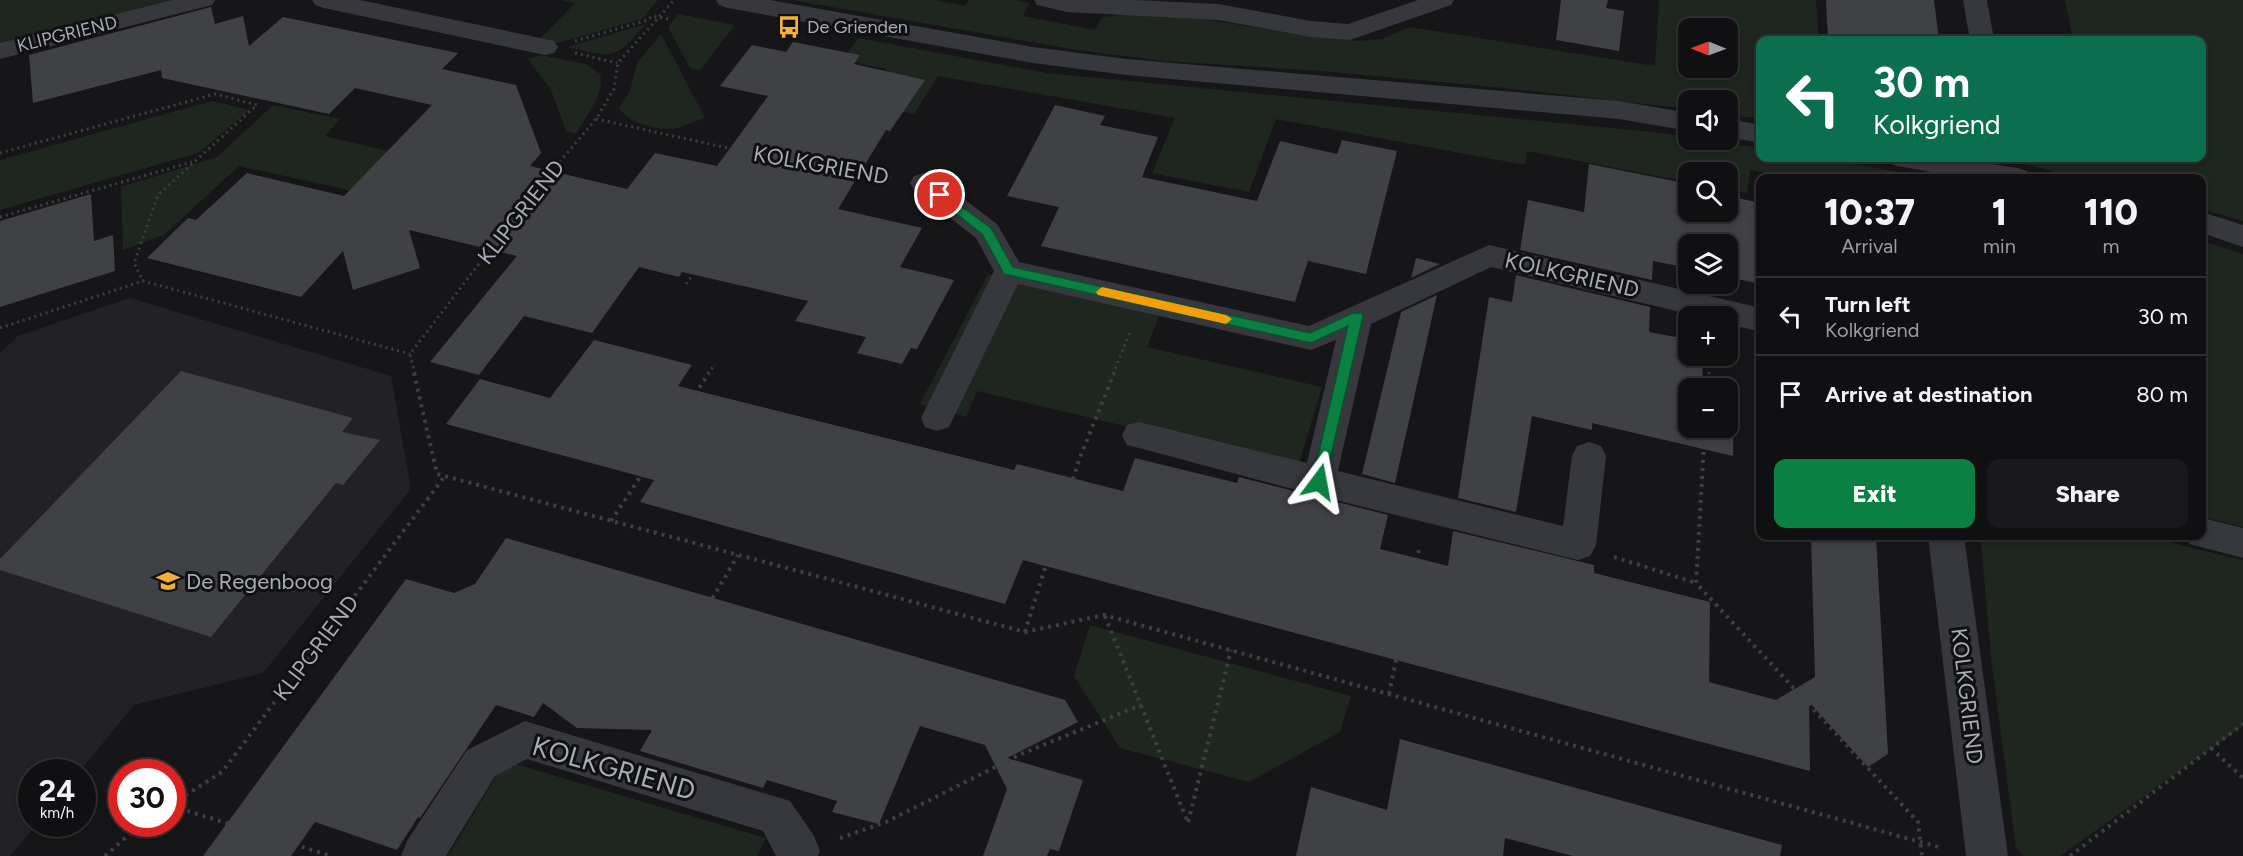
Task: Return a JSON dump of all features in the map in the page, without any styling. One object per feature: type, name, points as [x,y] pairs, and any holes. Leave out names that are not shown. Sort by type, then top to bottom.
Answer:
[{"type":"street","name":"KLIPGRIEND","points":[[0,51],[203,0]]},
{"type":"street","points":[[324,0],[545,47]]},
{"type":"street","points":[[728,0],[1033,55],[1126,67],[1619,110],[1678,120]]},
{"type":"street","points":[[1046,0],[1067,4],[1218,12],[1311,29],[1350,32],[1442,0]]},
{"type":"street","points":[[1975,0],[1981,36]]},
{"type":"street","points":[[1738,130],[1756,133]]},
{"type":"street","points":[[1928,162],[1996,174]]},
{"type":"street","points":[[924,183],[987,231],[1009,271],[937,418]]},
{"type":"street","points":[[2206,223],[2243,236]]},
{"type":"street","name":"KOLKGRIEND","points":[[1009,271],[1311,338],[1489,256],[1756,319]]},
{"type":"street","points":[[1319,482],[1357,317]]},
{"type":"street","points":[[1139,435],[1319,482],[1428,506],[1578,546],[1590,456]]},
{"type":"street","points":[[2206,534],[2243,543]]},
{"type":"street","name":"KOLKGRIEND","points":[[1946,540],[1969,853]]},
{"type":"street","name":"KOLKGRIEND","points":[[422,856],[481,763],[525,740],[776,815],[798,854]]},
{"type":"path","points":[[545,47],[618,63],[674,0]]},
{"type":"path","points":[[545,47],[648,20],[652,16],[669,19]]},
{"type":"path","name":"KLIPGRIEND","points":[[410,354],[530,197],[596,119],[614,89],[618,63]]},
{"type":"path","points":[[0,153],[215,94],[257,105],[159,195],[134,263],[143,281]]},
{"type":"path","name":"KOLKGRIEND","points":[[596,119],[778,159],[924,183]]},
{"type":"path","points":[[686,284],[778,159]]},
{"type":"path","points":[[0,217],[196,161]]},
{"type":"path","points":[[0,328],[143,281],[410,354],[437,474],[1025,632],[1104,615],[1920,842],[1969,853]]},
{"type":"path","points":[[1025,632],[1079,460],[1143,301]]},
{"type":"path","points":[[611,521],[715,364]]},
{"type":"path","points":[[1696,583],[1705,438]]},
{"type":"path","name":"KLIPGRIEND","points":[[186,796],[222,772],[445,476]]},
{"type":"path","points":[[1389,694],[1428,506]]},
{"type":"path","points":[[1578,546],[1696,583],[1918,822],[1922,856]]},
{"type":"path","points":[[614,766],[738,555]]},
{"type":"path","points":[[1104,615],[1188,823],[1231,650]]},
{"type":"path","points":[[798,854],[886,822],[1021,754],[1141,705]]},
{"type":"path","points":[[2070,856],[2243,724]]},
{"type":"path","points":[[2211,748],[2243,778]]},
{"type":"path","points":[[186,809],[331,856]]},
{"type":"path","points":[[105,856],[126,837]]},
{"type":"shaded area","points":[[0,0],[179,0],[0,44]]},
{"type":"shaded area","points":[[561,0],[658,0],[642,19],[558,43],[540,39],[575,3]]},
{"type":"shaded area","points":[[792,0],[935,0],[965,6],[969,0],[1014,0],[1030,3],[1023,16],[1095,30],[1102,17],[1135,14],[1184,16],[1303,35],[1358,41],[1382,39],[1410,27],[1655,66],[1659,0],[1816,0],[1819,36],[1756,36],[1756,118],[1738,116],[1738,90],[1678,90],[1678,108],[1516,89],[1322,71],[1164,61],[1077,50]]},
{"type":"shaded area","points":[[2065,0],[2243,0],[2243,221],[2206,210],[2206,174],[2065,174],[2014,162],[2206,162],[2206,36],[2072,36]]},
{"type":"shaded area","points":[[678,14],[735,25],[699,71],[690,68],[668,27]]},
{"type":"shaded area","points":[[646,24],[626,45],[612,54],[567,47]]},
{"type":"shaded area","points":[[661,34],[705,118],[671,129],[640,123],[628,117],[619,108],[630,91],[637,63]]},
{"type":"shaded area","points":[[858,38],[1047,73],[1652,132],[1678,136],[1678,150],[1738,150],[1738,145],[1756,147],[1756,162],[1841,162],[1911,174],[1774,174],[1750,170],[1747,193],[1738,191],[1738,162],[1678,162],[1678,180],[1527,151],[1525,165],[1276,119],[1249,192],[1152,173],[1175,118],[938,76],[914,114],[864,104],[887,69],[843,60]]},
{"type":"shaded area","points":[[541,55],[586,64],[600,74],[601,82],[597,97],[576,134],[566,131],[551,90],[528,59]]},
{"type":"shaded area","points":[[212,101],[250,110],[198,153],[0,210],[0,160]]},
{"type":"shaded area","points":[[273,105],[340,119],[325,136],[404,155],[367,194],[239,166],[164,235],[123,250],[121,187],[217,157]]},
{"type":"shaded area","points":[[2206,242],[2243,254],[2243,527],[2206,518]]},
{"type":"shaded area","points":[[988,274],[1160,313],[1147,347],[1322,387],[1298,467],[977,391],[966,417],[920,404]]},
{"type":"shaded area","name":"De Regenboog","points":[[130,298],[391,376],[411,489],[263,673],[134,705],[90,759],[18,759],[18,837],[26,837],[10,856],[0,856],[0,353],[18,336]]},
{"type":"shaded area","points":[[1983,540],[2160,540],[2243,560],[2243,726],[2060,856],[2023,856],[2016,848],[1991,658],[1981,542]]},
{"type":"shaded area","points":[[1090,625],[1351,696],[1340,732],[1249,782],[1120,748],[1074,676]]},
{"type":"shaded area","points":[[505,761],[766,838],[757,856],[448,856]]},
{"type":"building","points":[[1561,0],[1608,0],[1606,8],[1624,11],[1619,51],[1556,40]]},
{"type":"building","points":[[1826,0],[1934,0],[1938,36],[1828,36]]},
{"type":"building","points":[[211,7],[215,24],[243,16],[249,46],[283,17],[458,53],[442,69],[516,85],[541,153],[530,166],[627,189],[655,153],[717,166],[768,96],[720,86],[752,45],[786,52],[793,42],[860,55],[854,64],[925,80],[890,131],[886,130],[838,209],[922,228],[900,267],[954,280],[917,349],[911,348],[902,364],[857,353],[866,337],[795,321],[808,301],[682,272],[679,277],[639,267],[592,333],[524,316],[479,375],[430,362],[517,256],[409,230],[420,268],[353,290],[343,251],[301,297],[147,258],[188,218],[196,220],[247,173],[344,196],[432,105],[355,88],[329,114],[162,78],[161,70],[33,103],[29,55]]},
{"type":"building","points":[[1055,105],[1105,116],[1100,125],[1158,137],[1142,177],[1257,201],[1280,141],[1337,154],[1342,140],[1397,151],[1366,274],[1308,261],[1295,302],[1041,246],[1059,207],[1007,196]]},
{"type":"building","points":[[1589,164],[1678,182],[1678,222],[1738,222],[1738,198],[1756,202],[1756,283],[1738,279],[1738,234],[1678,234],[1678,266],[1653,261],[1652,280],[1520,250],[1528,200],[1584,212]]},
{"type":"building","points":[[91,194],[94,241],[113,235],[115,271],[0,307],[0,221]]},
{"type":"building","points":[[1416,258],[1440,264],[1411,278]]},
{"type":"building","points":[[1516,275],[1650,307],[1649,332],[1678,337],[1678,366],[1703,366],[1702,378],[1678,378],[1678,438],[1733,438],[1733,456],[1592,423],[1592,430],[1532,416],[1516,512],[1458,498],[1489,297],[1512,302]]},
{"type":"building","points":[[1437,295],[1395,483],[1362,474],[1401,312]]},
{"type":"building","points":[[594,340],[692,365],[678,386],[1014,470],[1017,464],[1123,491],[1135,458],[1237,483],[1239,477],[1388,515],[1380,549],[1448,566],[1453,531],[1594,565],[1594,573],[1710,602],[1709,682],[1776,700],[1815,677],[1811,540],[1876,540],[1888,754],[1868,767],[1809,702],[1810,771],[1023,560],[1005,604],[640,502],[654,480],[446,424],[480,379],[550,398]]},
{"type":"building","points":[[181,371],[353,418],[342,432],[380,440],[343,485],[336,483],[211,637],[0,570],[0,559]]},
{"type":"building","points":[[506,538],[1065,700],[1078,722],[1007,758],[1083,780],[1059,851],[1050,849],[1047,856],[983,856],[1007,789],[985,745],[920,726],[879,824],[832,812],[837,801],[767,780],[763,788],[640,751],[652,730],[577,728],[543,703],[534,717],[496,705],[397,850],[315,822],[291,856],[203,856],[406,579],[454,593],[475,584]]},
{"type":"building","points":[[1400,739],[1782,845],[1780,856],[1573,856],[1505,838],[1503,856],[1296,856],[1311,787],[1387,810]]},
{"type":"slow traffic","points":[[1102,292],[1226,319]]},
{"type":"place","name":"De Grienden","points":[[789,27]]},
{"type":"place","name":"De Regenboog","points":[[168,581]]},
{"type":"route","points":[[940,195],[987,231],[1009,271],[1311,338],[1357,317],[1319,482]]}]
